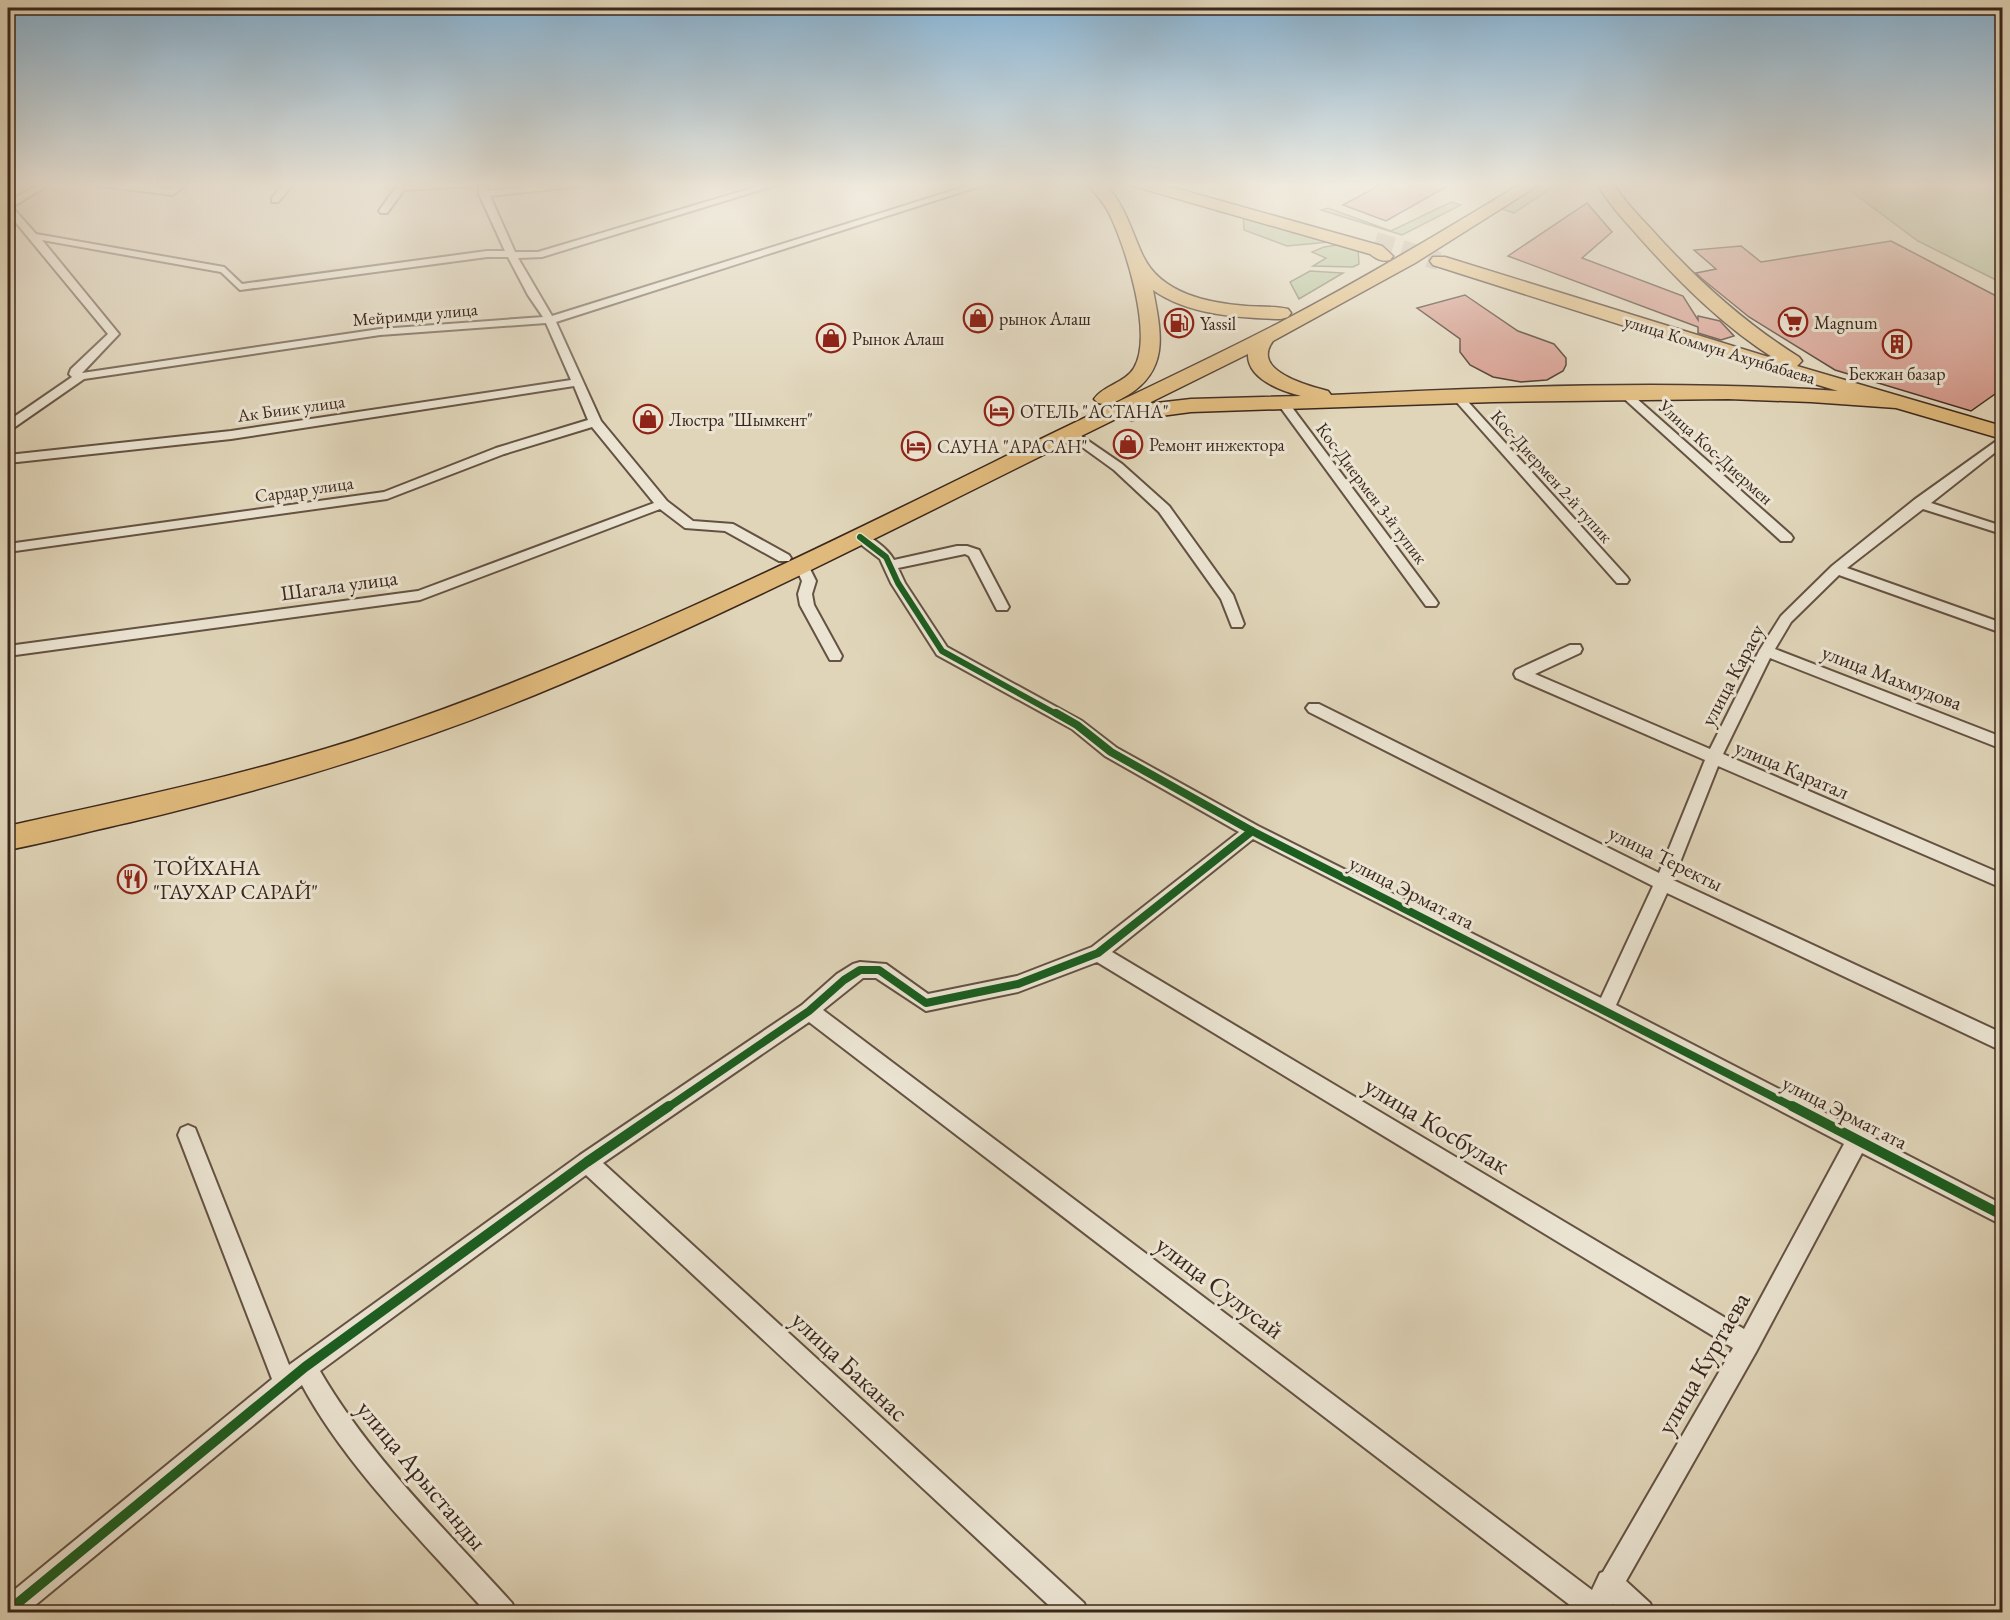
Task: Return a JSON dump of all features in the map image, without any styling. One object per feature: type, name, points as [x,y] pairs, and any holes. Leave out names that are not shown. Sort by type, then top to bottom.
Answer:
[{"type":"highway","points":[[1136,259],[1149,279],[1160,287],[1203,304],[1242,312],[1281,313]]},
{"type":"highway","points":[[8,825],[165,791],[295,757],[387,728],[523,678],[793,561],[860,537],[1080,424],[1281,313],[1386,259]]},
{"type":"highway","points":[[8,838],[163,803],[296,769],[390,739],[529,687],[635,641],[793,561],[1267,336],[1390,259]]},
{"type":"highway","name":"улица Коммун Ахунбабаева","points":[[1431,259],[1579,313],[1679,337],[2002,433]]},
{"type":"highway","points":[[1667,259],[1727,315],[1798,365],[1895,402]]},
{"type":"highway","points":[[1080,424],[1136,379],[1144,367],[1151,339],[1140,267]]},
{"type":"highway","points":[[1267,336],[1258,349],[1258,361],[1279,381],[1296,389],[1324,396],[1365,398]]},
{"type":"highway","points":[[1632,392],[1684,388],[1698,384],[1705,370],[1701,358],[1679,337]]},
{"type":"highway","points":[[1727,351],[1744,353],[1758,351],[1758,338]]},
{"type":"highway","points":[[1080,424],[1140,411],[1168,408],[1284,404],[1365,398],[1632,392],[1800,393],[1895,402]]},
{"type":"street","points":[[52,259],[114,334],[75,371],[75,374],[81,376]]},
{"type":"street","points":[[160,259],[224,270],[240,287],[453,259]]},
{"type":"street","points":[[514,259],[533,295],[550,320],[595,422],[662,504],[690,525],[728,527],[793,561],[809,581],[805,594],[807,605],[835,656]]},
{"type":"street","name":"Мейримди улица","points":[[81,376],[380,332],[550,320],[745,259]]},
{"type":"street","points":[[8,426],[81,376]]},
{"type":"street","name":"Ак Биик улица","points":[[8,459],[231,435],[579,382]]},
{"type":"street","name":"Улица Кос-Диермен","points":[[1632,392],[1786,538]]},
{"type":"street","name":"Кос-Диермен 2-й тупик","points":[[1456,396],[1622,580]]},
{"type":"street","name":"Кос-Диермен 3-й тупик","points":[[1284,404],[1431,603]]},
{"type":"street","name":"Сардар улица","points":[[8,548],[387,495],[501,451],[595,422]]},
{"type":"street","points":[[1080,424],[1118,467],[1164,509],[1228,598],[1237,624]]},
{"type":"street","name":"улица Карасу","points":[[1605,1009],[1663,883],[1713,759],[1766,651],[1786,619],[1837,569],[1919,503],[2002,441]]},
{"type":"street","points":[[1919,503],[2002,531]]},
{"type":"street","name":"Шагала улица","points":[[8,651],[420,595],[662,504]]},
{"type":"street","name":"улица Эрмат ата","points":[[860,537],[886,556],[898,583],[942,651],[1077,725],[1111,752],[1252,831],[1605,1009],[2002,1215]]},
{"type":"street","points":[[890,564],[967,550],[974,553],[1002,607]]},
{"type":"street","points":[[1837,569],[2002,628]]},
{"type":"street","name":"улица Каратал","points":[[1575,649],[1521,674],[1713,759],[2002,881]]},
{"type":"street","name":"улица Махмудова","points":[[1766,651],[2002,743]]},
{"type":"street","name":"улица Теректы","points":[[1314,708],[1663,883],[2002,1042]]},
{"type":"street","points":[[8,1611],[305,1367],[587,1162],[809,1011],[844,980],[860,970],[879,970],[926,1003],[1018,984],[1098,953],[1252,831]]},
{"type":"street","name":"улица Косбулак","points":[[1098,953],[1748,1344]]},
{"type":"street","name":"улица Сулусай","points":[[809,1011],[1595,1611]]},
{"type":"street","points":[[188,1135],[285,1383]]},
{"type":"street","name":"улица Куртаева","points":[[1595,1611],[1609,1582],[1748,1344],[1858,1139]]},
{"type":"street","name":"улица Баканас","points":[[587,1162],[1074,1612]]},
{"type":"street","name":"улица Арыстанды","points":[[305,1367],[321,1399],[345,1431],[503,1612]]},
{"type":"street","points":[[1609,1582],[1641,1612]]},
{"type":"green space","points":[[1325,259],[1359,259],[1359,264],[1353,267],[1313,266]]},
{"type":"green space","points":[[1953,259],[2002,259],[2002,283]]},
{"type":"green space","points":[[1310,271],[1343,273],[1299,299],[1290,282]]},
{"type":"building","points":[[1515,259],[1584,259],[1683,296],[1698,320],[1698,316],[1720,321],[1734,336],[1721,340],[1698,333],[1698,327]]},
{"type":"building","name":"Бекжан базар","points":[[1704,259],[1757,259],[1761,262],[1782,259],[1925,259],[2002,299],[2002,389],[1971,411],[1835,370],[1749,317],[1696,273],[1716,269]]},
{"type":"building","points":[[1465,295],[1518,331],[1554,344],[1566,358],[1563,371],[1547,380],[1521,382],[1493,377],[1470,365],[1460,352],[1460,339],[1417,308]]},
{"type":"tunnel","points":[[1431,259],[1439,261]]},
{"type":"cycle path","points":[[860,537],[886,557],[898,583],[942,651],[1077,725],[1111,752],[1252,831],[1605,1009],[2002,1215]]},
{"type":"cycle path","points":[[8,1611],[305,1367],[587,1162],[809,1011],[844,980],[860,970],[879,970],[926,1003],[1018,984],[1098,953],[1252,831]]},
{"type":"place","name":"рынок Алаш","points":[[978,318]]},
{"type":"place","name":"Magnum","points":[[1793,322]]},
{"type":"place","name":"Yassil","points":[[1179,323]]},
{"type":"place","name":"Рынок Алаш","points":[[831,338]]},
{"type":"place","name":"Бекжан базар","points":[[1897,344]]},
{"type":"place","name":"ОТЕЛЬ \"АСТАНА\"","points":[[999,411]]},
{"type":"place","name":"Люстра \"Шымкент\"","points":[[648,419]]},
{"type":"place","name":"Ремонт инжектора","points":[[1128,444]]},
{"type":"place","name":"САУНА \"АРАСАН\"","points":[[916,446]]},
{"type":"place","name":"ТОЙХАНА \"ГАУХАР САРАЙ\"","points":[[132,879]]}]
